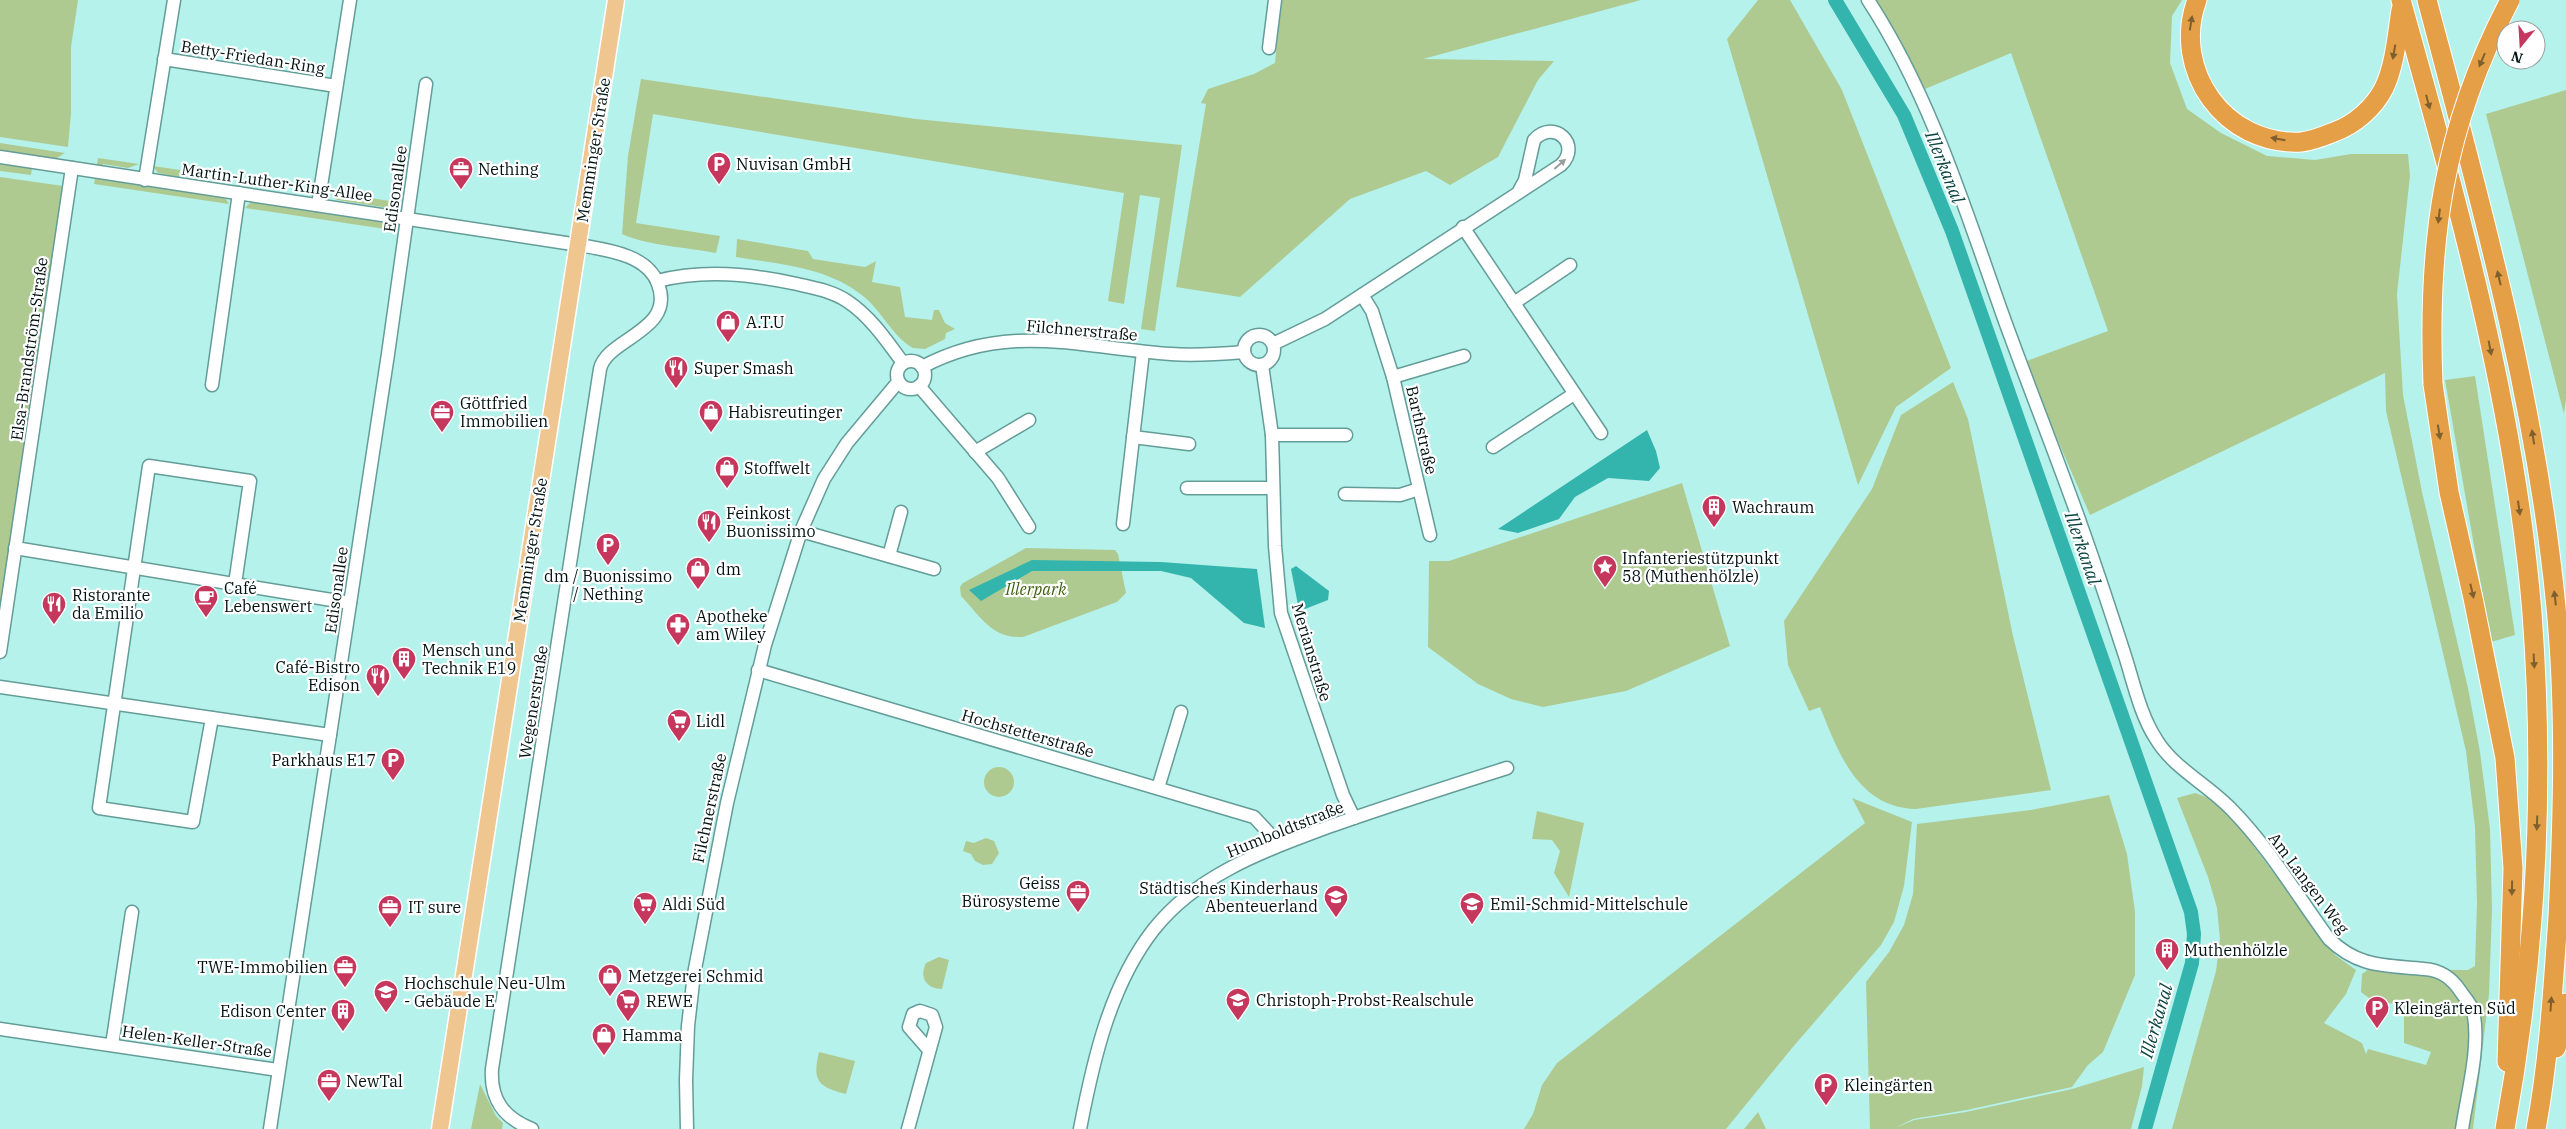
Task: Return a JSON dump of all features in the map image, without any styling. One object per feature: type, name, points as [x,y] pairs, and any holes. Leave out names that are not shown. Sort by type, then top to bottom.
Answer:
[{"type":"highway","points":[[2197,0],[2191,15],[2189,32],[2191,53],[2195,72],[2210,100],[2233,121],[2252,132],[2269,138],[2302,142],[2341,130],[2358,120],[2378,97],[2390,72],[2402,2]]},
{"type":"highway","points":[[2427,0],[2511,328],[2531,426],[2557,608],[2562,714],[2562,820],[2556,934],[2544,1088]]},
{"type":"highway","points":[[2506,1126],[2512,868],[2505,758],[2473,598],[2449,492],[2433,384],[2431,289],[2440,208],[2448,161],[2462,112],[2480,66],[2510,0]]},
{"type":"highway","points":[[2402,2],[2487,333],[2520,509],[2532,612],[2537,714],[2535,880],[2526,989],[2506,1126]]},
{"type":"highway","points":[[2536,1129],[2544,1088],[2564,1022],[2566,1003]]},
{"type":"main road","name":"Memminger Straße","points":[[440,1129],[616,0]]},
{"type":"street","name":"Betty-Friedan-Ring","points":[[145,180],[174,0]]},
{"type":"street","name":"Betty-Friedan-Ring","points":[[318,205],[350,0]]},
{"type":"street","points":[[1270,48],[1276,0]]},
{"type":"street","name":"Am Langen Weg","points":[[1868,0],[1884,25],[1916,87],[1959,190],[2030,391],[2082,528],[2136,691],[2152,730],[2167,754],[2184,770],[2210,789],[2234,812],[2261,845],[2329,939],[2341,951],[2369,964],[2426,969],[2442,973],[2454,981],[2472,1009],[2474,1020],[2472,1065],[2462,1129]]},
{"type":"street","name":"Betty-Friedan-Ring","points":[[164,59],[336,86]]},
{"type":"street","name":"Edisonallee","points":[[270,1129],[408,218],[426,84]]},
{"type":"street","points":[[1273,344],[1315,324],[1362,295],[1565,161],[1568,156],[1568,144],[1561,134],[1549,131],[1538,135],[1534,140],[1525,180],[1519,190]]},
{"type":"street","name":"Martin-Luther-King-Allee","points":[[0,157],[579,245]]},
{"type":"street","name":"Elsa-Brandström-Straße","points":[[0,652],[72,168]]},
{"type":"street","points":[[212,385],[239,193]]},
{"type":"street","points":[[1463,227],[1601,433]]},
{"type":"street","points":[[579,245],[627,256],[650,270],[658,284],[687,274],[696,276],[714,273],[750,275],[815,288],[838,295],[854,306],[874,326],[903,364],[911,361],[922,367],[924,379],[919,386],[905,388],[898,382]]},
{"type":"street","points":[[1514,303],[1570,265]]},
{"type":"street","name":"Wegenerstraße","points":[[532,1129],[501,1110],[492,1089],[492,1069],[600,369],[605,356],[633,338],[654,317],[662,302],[658,284]]},
{"type":"street","name":"Barthstraße","points":[[1362,295],[1372,312],[1393,377],[1430,535]]},
{"type":"street","points":[[1264,335],[1273,344],[1274,356],[1262,366],[1252,364],[1244,352],[1246,342],[1254,336],[1264,335]]},
{"type":"street","name":"Filchnerstraße","points":[[922,367],[964,348],[1009,340],[1046,341],[1186,355],[1244,352]]},
{"type":"street","points":[[1123,524],[1143,352]]},
{"type":"street","name":"Barthstraße","points":[[1393,377],[1464,356]]},
{"type":"street","name":"Filchnerstraße","points":[[687,1129],[687,1046],[694,974],[715,858],[758,670],[801,531],[824,479],[847,443],[898,382],[896,374],[903,364]]},
{"type":"street","name":"Merianstraße","points":[[1262,366],[1272,435],[1275,546],[1281,613],[1343,795],[1354,818]]},
{"type":"street","points":[[919,386],[998,478],[1029,527]]},
{"type":"street","points":[[1493,447],[1574,394]]},
{"type":"street","points":[[976,452],[1029,420]]},
{"type":"street","points":[[1272,435],[1346,435]]},
{"type":"street","points":[[1133,437],[1189,444]]},
{"type":"street","points":[[212,718],[193,822],[100,808],[149,466],[250,481],[235,584]]},
{"type":"street","points":[[1187,488],[1273,488]]},
{"type":"street","name":"Barthstraße","points":[[1345,494],[1400,495],[1419,490]]},
{"type":"street","points":[[889,556],[902,512]]},
{"type":"street","points":[[801,531],[934,569]]},
{"type":"street","points":[[15,548],[350,604]]},
{"type":"street","name":"Hochstetterstraße","points":[[758,670],[1254,817],[1268,832],[1274,847]]},
{"type":"street","points":[[0,687],[330,736]]},
{"type":"street","points":[[1158,788],[1181,712]]},
{"type":"street","name":"Humboldtstraße","points":[[1080,1129],[1098,1052],[1117,993],[1130,966],[1147,939],[1172,909],[1202,884],[1274,847],[1354,818],[1507,768]]},
{"type":"street","name":"Helen-Keller-Straße","points":[[112,1045],[132,912]]},
{"type":"street","name":"Helen-Keller-Straße","points":[[0,1029],[278,1070]]},
{"type":"street","points":[[908,1129],[929,1050]]},
{"type":"green space","points":[[0,0],[78,0],[71,47],[71,113],[68,147],[0,137]]},
{"type":"green space","points":[[1281,0],[1641,0],[1423,59],[1554,61],[1538,80],[1498,157],[1450,185],[1426,171],[1350,199],[1240,297],[1176,287],[1206,104],[1201,103],[1208,89],[1254,74],[1275,63]]},
{"type":"green space","points":[[1758,0],[1790,0],[1842,90],[1951,368],[1896,407],[1858,485],[1727,39]]},
{"type":"green space","points":[[1871,0],[2182,0],[2172,16],[2170,63],[2187,109],[2221,133],[2267,156],[2315,160],[2351,154],[2408,154],[2410,176],[2397,294],[2403,395],[2422,492],[2468,688],[2480,752],[2490,829],[2492,910],[2489,994],[2473,1129],[2172,1129],[2216,971],[2220,939],[2217,908],[2208,877],[2177,798],[2195,793],[2215,800],[2240,828],[2335,955],[2356,970],[2346,994],[2324,1023],[2362,1043],[2366,1054],[2368,1049],[2426,1065],[2431,1052],[2404,1043],[2404,1005],[2373,1001],[2361,992],[2362,974],[2369,969],[2468,970],[2475,966],[2477,904],[2475,827],[2466,751],[2386,411],[2385,373],[2090,515],[2024,362],[2108,331],[2011,53],[1925,89]]},
{"type":"green space","points":[[641,79],[916,119],[1182,145],[1155,331],[1141,329],[1160,198],[1140,195],[1124,304],[1108,301],[1124,193],[653,114],[636,223],[720,236],[716,253],[655,244],[622,234],[628,156]]},
{"type":"green space","points":[[2566,90],[2566,398],[2564,414],[2486,114]]},
{"type":"green space","points":[[0,143],[65,153],[57,158],[52,158],[0,150]]},
{"type":"green space","points":[[98,158],[139,164],[128,168],[103,164],[101,169],[96,169]]},
{"type":"green space","points":[[0,164],[32,168],[31,175],[0,171]]},
{"type":"green space","points":[[153,166],[180,170],[179,177],[158,173]]},
{"type":"green space","points":[[0,177],[63,186],[0,611]]},
{"type":"green space","points":[[95,178],[220,197],[226,199],[229,204],[94,184]]},
{"type":"green space","points":[[330,192],[390,201],[389,208],[337,200]]},
{"type":"green space","points":[[251,202],[386,221],[385,229],[245,208]]},
{"type":"green space","points":[[737,239],[808,251],[813,259],[865,267],[876,261],[872,282],[900,287],[905,317],[932,320],[934,310],[939,310],[945,323],[955,329],[946,333],[945,339],[925,349],[913,348],[899,337],[863,296],[849,286],[802,268],[736,257]]},
{"type":"green space","points":[[2475,376],[2515,635],[2491,642],[2445,380]]},
{"type":"green space","points":[[1953,382],[1968,419],[2013,636],[2051,790],[1916,809],[1896,806],[1879,799],[1865,788],[1853,774],[1834,742],[1820,707],[1809,711],[1788,665],[1784,621],[1872,489],[1901,415]]},
{"type":"green space","points":[[1682,483],[1730,646],[1626,691],[1543,707],[1511,699],[1478,684],[1428,647],[1429,561],[1449,561]]},
{"type":"green space","name":"Illerpark","points":[[1026,548],[1115,550],[1118,554],[1126,593],[1117,602],[1023,637],[1012,637],[1003,634],[981,619],[961,596],[960,587],[963,583]]},
{"type":"green space","points":[[999,767],[1010,771],[1014,782],[1010,793],[999,797],[988,793],[984,782],[988,771]]},
{"type":"green space","points":[[2109,795],[2127,854],[2135,912],[2135,975],[2103,1052],[2088,1065],[2072,1087],[1967,1110],[1913,1119],[1895,1128],[1914,1120],[1966,1112],[2072,1089],[2144,1067],[2142,1086],[2131,1129],[1870,1129],[1866,982],[1889,952],[1904,925],[1913,894],[1917,824],[2031,810]]},
{"type":"green space","points":[[1852,798],[1912,822],[1904,886],[1894,922],[1881,945],[1792,1048],[1726,1129],[1524,1129],[1533,1114],[1542,1085],[1557,1063],[1865,823]]},
{"type":"green space","points":[[1537,811],[1584,823],[1569,897],[1554,873],[1560,851],[1552,840],[1532,839]]},
{"type":"green space","points":[[986,838],[994,841],[999,853],[992,864],[983,865],[975,861],[971,854],[963,851],[966,841],[974,843]]},
{"type":"green space","points":[[939,957],[949,960],[942,989],[928,984],[923,973],[926,963]]},
{"type":"green space","points":[[819,1052],[855,1061],[846,1094],[829,1089],[819,1081],[816,1070]]},
{"type":"green space","points":[[480,1084],[496,1116],[503,1123],[502,1129],[471,1129]]},
{"type":"green space","points":[[1758,1112],[1766,1129],[1744,1129]]},
{"type":"water","points":[[1647,430],[1656,451],[1660,468],[1649,481],[1608,478],[1575,497],[1559,519],[1518,533],[1498,529]]},
{"type":"water","points":[[1032,560],[1161,562],[1257,569],[1265,628],[1244,623],[1191,578],[1161,571],[1032,571],[981,601],[969,590]]},
{"type":"water","points":[[1296,566],[1329,591],[1328,600],[1305,609],[1298,605],[1291,569]]},
{"type":"waterway","name":"Illerkanal","points":[[1835,0],[1904,115],[1952,231],[2191,912],[2194,934],[2192,963],[2145,1129]]},
{"type":"place","name":"Nuvisan GmbH","points":[[719,185]]},
{"type":"place","name":"Nething","points":[[461,190]]},
{"type":"place","name":"A.T.U","points":[[728,343]]},
{"type":"place","name":"Super Smash","points":[[676,389]]},
{"type":"place","name":"Göttfried Immobilien","points":[[442,433]]},
{"type":"place","name":"Habisreutinger","points":[[711,433]]},
{"type":"place","name":"Stoffwelt","points":[[727,489]]},
{"type":"place","name":"Wachraum","points":[[1714,528]]},
{"type":"place","name":"Feinkost Buonissimo","points":[[709,543]]},
{"type":"place","name":"dm / Buonissimo / Nething","points":[[608,566]]},
{"type":"place","name":"Infanteriestützpunkt 58 (Muthenhölzle)","points":[[1605,588]]},
{"type":"place","name":"dm","points":[[698,590]]},
{"type":"place","name":"Café Lebenswert","points":[[206,618]]},
{"type":"place","name":"Ristorante da Emilio","points":[[54,625]]},
{"type":"place","name":"Apotheke am Wiley","points":[[678,646]]},
{"type":"place","name":"Mensch und Technik E19","points":[[404,680]]},
{"type":"place","name":"Café-Bistro Edison","points":[[378,697]]},
{"type":"place","name":"Lidl","points":[[679,742]]},
{"type":"place","name":"Parkhaus E17","points":[[393,781]]},
{"type":"place","name":"Geiss Bürosysteme","points":[[1078,913]]},
{"type":"place","name":"Städtisches Kinderhaus Abenteuerland","points":[[1336,918]]},
{"type":"place","name":"Aldi Süd","points":[[645,925]]},
{"type":"place","name":"Emil-Schmid-Mittelschule","points":[[1472,925]]},
{"type":"place","name":"IT sure","points":[[390,928]]},
{"type":"place","name":"Muthenhölzle","points":[[2167,971]]},
{"type":"place","name":"TWE-Immobilien","points":[[345,988]]},
{"type":"place","name":"Metzgerei Schmid","points":[[610,997]]},
{"type":"place","name":"Hochschule Neu-Ulm - Gebäude E","points":[[386,1013]]},
{"type":"place","name":"Christoph-Probst-Realschule","points":[[1238,1021]]},
{"type":"place","name":"REWE","points":[[628,1022]]},
{"type":"place","name":"Kleingärten Süd","points":[[2377,1029]]},
{"type":"place","name":"Edison Center","points":[[343,1032]]},
{"type":"place","name":"Hamma","points":[[604,1056]]},
{"type":"place","name":"NewTal","points":[[329,1102]]},
{"type":"place","name":"Kleingärten","points":[[1826,1106]]}]
